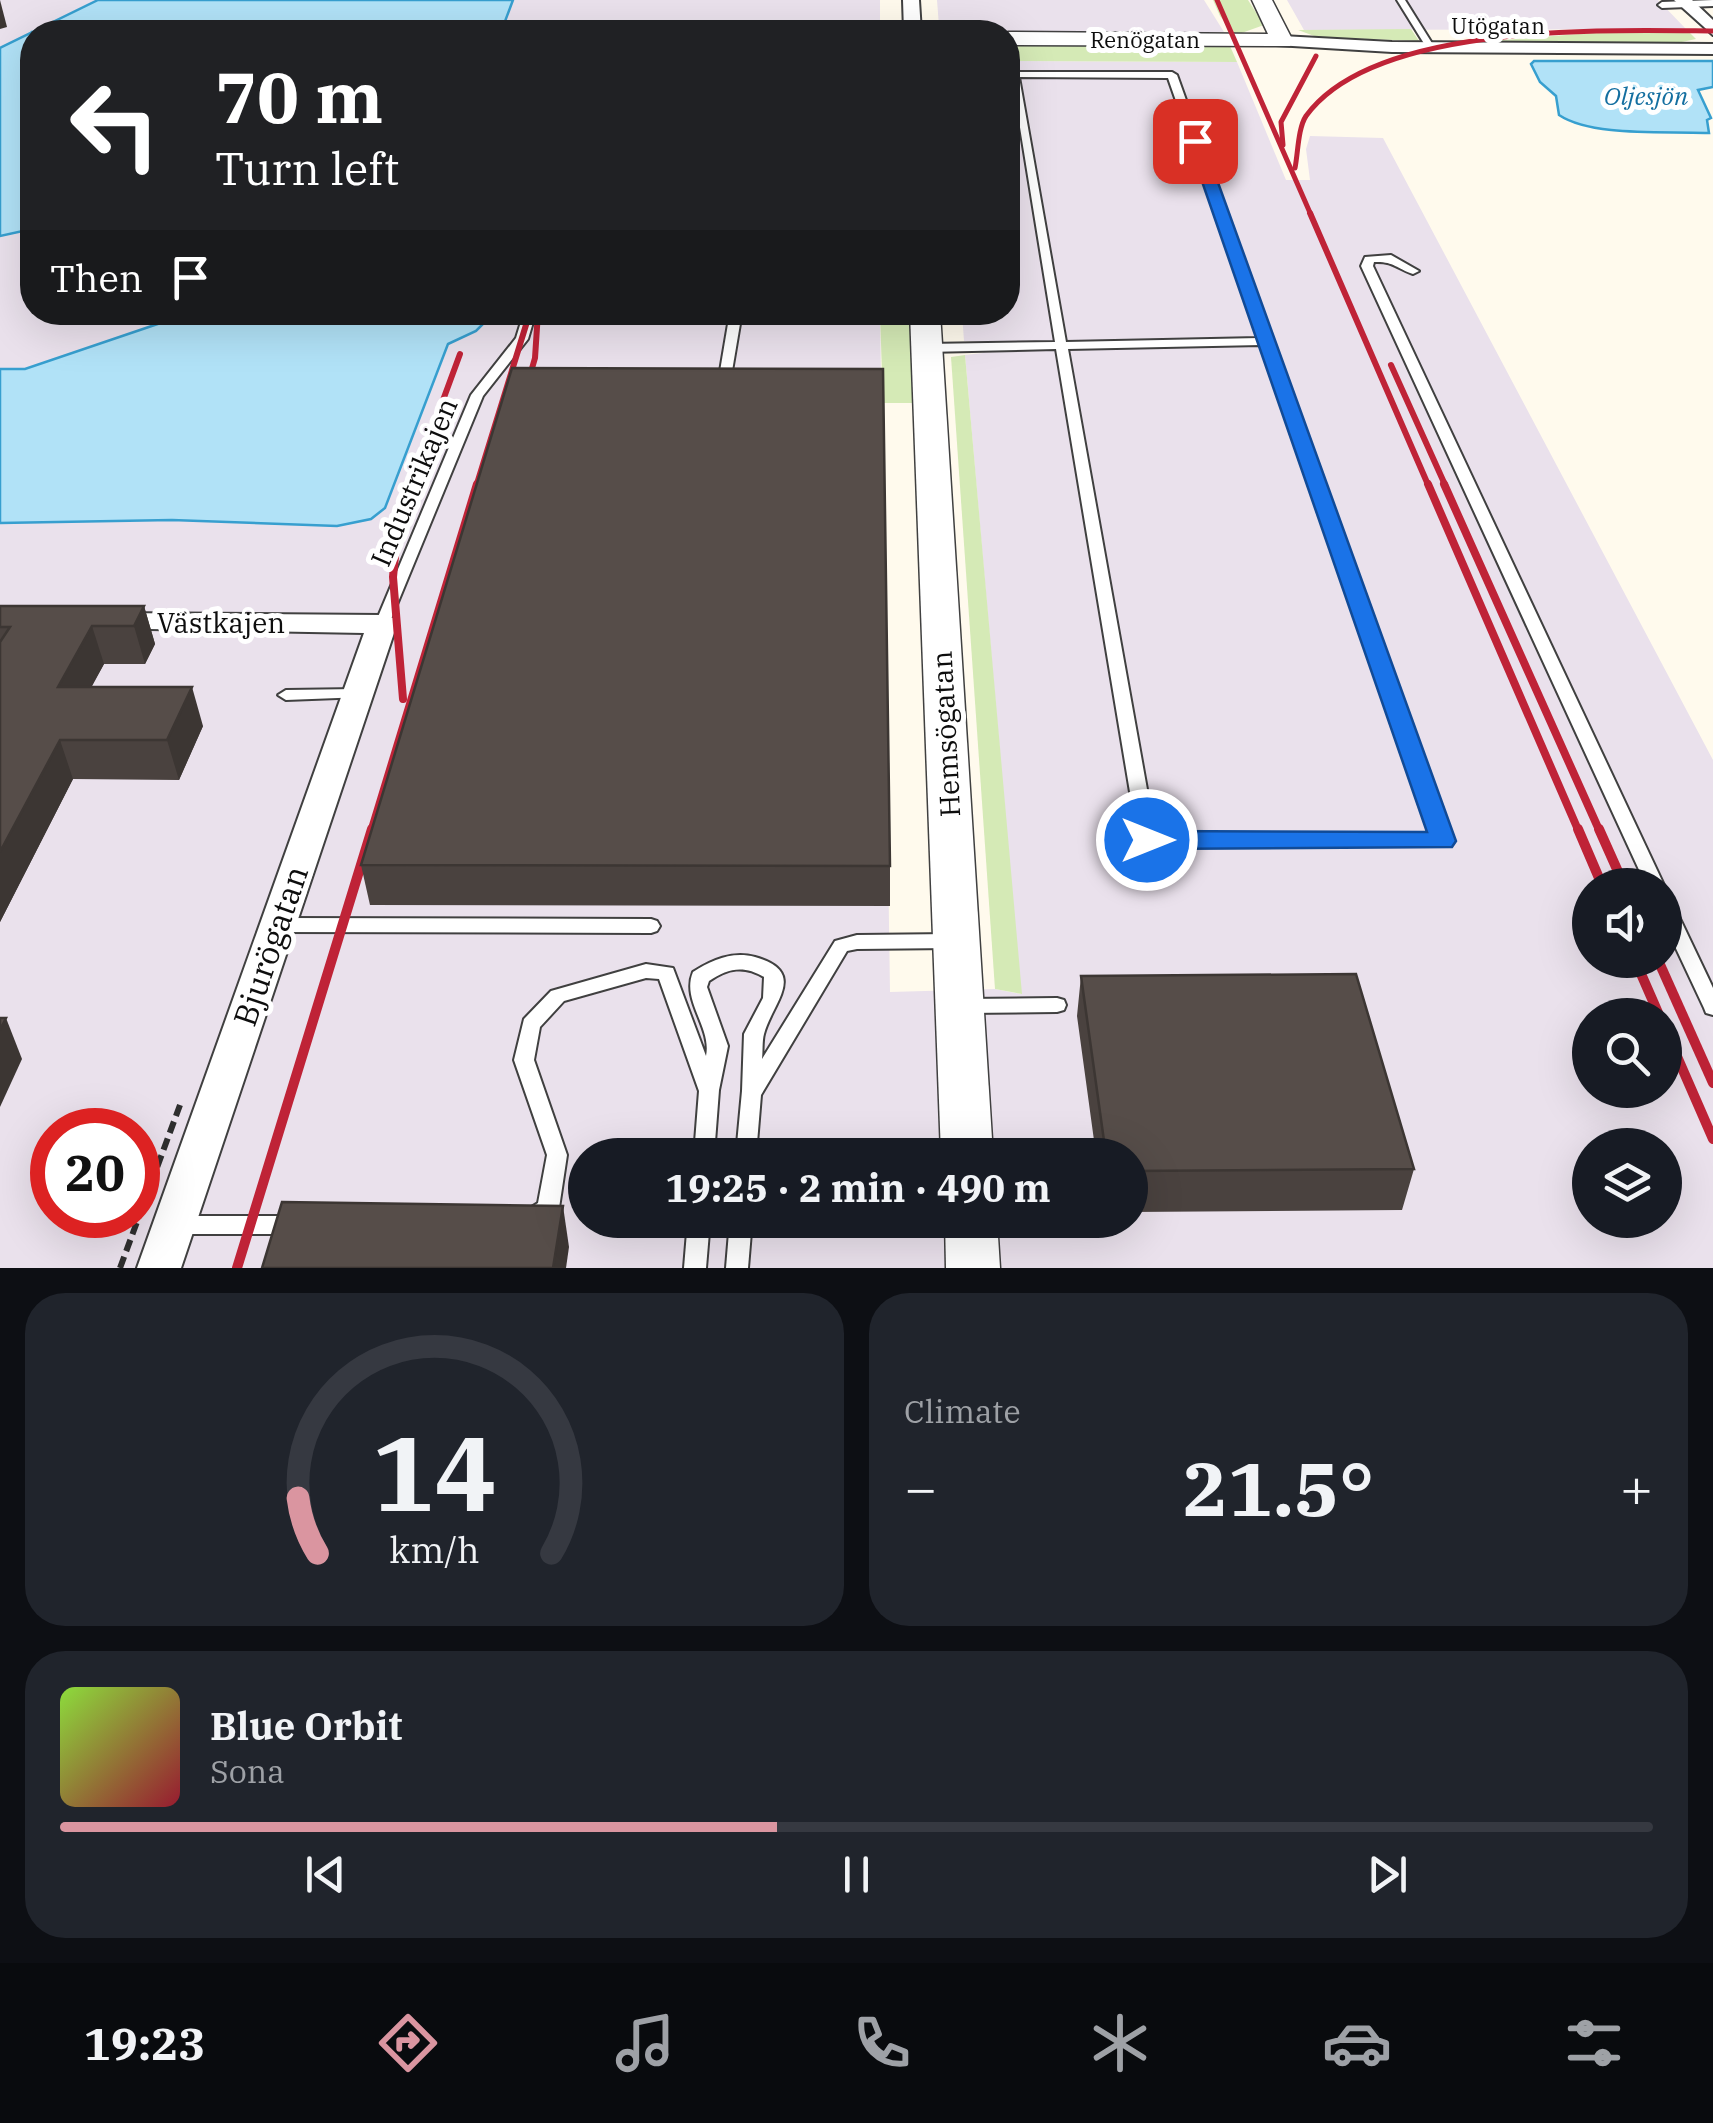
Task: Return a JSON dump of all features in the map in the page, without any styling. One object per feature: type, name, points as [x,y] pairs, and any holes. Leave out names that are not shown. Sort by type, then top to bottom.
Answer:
[{"type":"street","points":[[1262,0],[1282,41]]},
{"type":"street","points":[[1684,2],[1713,30]]},
{"type":"street","name":"Renögatan","points":[[1020,39],[1282,41]]},
{"type":"street","name":"Utögatan","points":[[1282,41],[1430,48],[1713,49]]},
{"type":"street","name":"Hemsögatan","points":[[925,330],[966,1138]]},
{"type":"street","name":"Västkajen","points":[[76,622],[382,624]]},
{"type":"street","name":"Bjurögatan","points":[[159,1268],[382,624]]},
{"type":"street","points":[[971,1238],[973,1268]]},
{"type":"lane","points":[[1401,0],[1430,48]]},
{"type":"lane","points":[[1662,5],[1713,3]]},
{"type":"lane","points":[[1020,74],[1172,75],[1443,841],[1147,840],[1020,110]]},
{"type":"lane","points":[[1414,271],[1391,258],[1369,259],[1367,266],[1647,868]]},
{"type":"lane","name":"Industrikajen","points":[[382,624],[478,396],[522,339],[526,325]]},
{"type":"lane","points":[[724,383],[734,325]]},
{"type":"lane","points":[[925,330],[1059,346],[1266,341]]},
{"type":"lane","points":[[286,695],[358,694]]},
{"type":"lane","points":[[278,925],[650,926]]},
{"type":"lane","points":[[750,1098],[797,1012],[841,946],[857,942],[957,941]]},
{"type":"lane","points":[[1682,942],[1713,1008]]},
{"type":"lane","points":[[705,1138],[718,1046],[698,988],[700,978],[715,966],[735,960],[758,964],[773,974],[772,998],[754,1034],[747,1138]]},
{"type":"lane","points":[[511,1222],[527,1220],[548,1208],[557,1155],[524,1060],[531,1024],[558,996],[646,970],[666,973],[709,1091]]},
{"type":"lane","points":[[960,1006],[1057,1006]]},
{"type":"lane","points":[[174,1225],[308,1225]]},
{"type":"lane","points":[[695,1268],[697,1238]]},
{"type":"lane","points":[[737,1268],[740,1238]]},
{"type":"shaded area","points":[[0,0],[98,0],[57,20],[20,20],[20,38],[0,48]]},
{"type":"shaded area","points":[[513,0],[880,0],[880,20],[506,20]]},
{"type":"shaded area","points":[[937,0],[1204,0],[1224,32],[1020,32],[1020,20],[939,20]]},
{"type":"shaded area","points":[[1287,0],[1658,0],[1686,29],[1304,30]]},
{"type":"shaded area","points":[[1020,61],[1237,62],[1286,180],[1310,180],[1306,149],[1310,136],[1383,138],[1713,760],[1713,1268],[0,1268],[0,523],[172,520],[337,526],[371,519],[386,507],[448,344],[482,325],[880,325],[890,992],[995,989],[1021,994],[965,355],[983,353],[982,342],[964,341],[963,325],[1020,325]]},
{"type":"shaded area","points":[[20,232],[20,325],[155,325],[25,369],[0,369],[0,236]]},
{"type":"green space","points":[[1213,0],[1248,0],[1264,25],[1236,35]]},
{"type":"green space","points":[[1411,29],[1419,41],[1317,37],[1298,30]]},
{"type":"green space","points":[[1592,33],[1690,33],[1696,39],[1677,43],[1490,41]]},
{"type":"green space","points":[[1020,45],[1230,46],[1237,62],[1020,61]]},
{"type":"green space","points":[[880,325],[910,325],[913,403],[883,403]]},
{"type":"green space","points":[[965,355],[1022,994],[995,989],[951,357]]},
{"type":"water","points":[[98,0],[513,0],[506,20],[57,20]]},
{"type":"water","points":[[20,38],[20,232],[0,236],[0,48]]},
{"type":"water","name":"Oljesjön","points":[[1534,61],[1713,61],[1713,87],[1698,90],[1711,118],[1707,120],[1709,133],[1629,132],[1573,122],[1559,115],[1556,96],[1540,82],[1531,64]]},
{"type":"water","points":[[155,325],[482,325],[448,344],[385,508],[371,519],[337,526],[172,520],[0,523],[0,369],[25,369]]},
{"type":"building","points":[[512,368],[883,369],[890,866],[361,865]]},
{"type":"building","points":[[0,606],[144,606],[134,626],[92,626],[58,687],[192,687],[167,740],[60,740],[0,852],[0,642],[10,627],[0,627]]},
{"type":"building","points":[[1356,974],[1414,1169],[1148,1171],[1148,1138],[1104,1138],[1081,976]]},
{"type":"building","points":[[282,1202],[563,1206],[553,1268],[262,1268]]},
{"type":"railway","points":[[1217,0],[1311,215]]},
{"type":"railway","points":[[1295,168],[1306,116],[1339,85],[1383,63],[1495,38],[1614,31],[1713,31]]},
{"type":"railway","points":[[1283,145],[1281,122],[1316,56]]},
{"type":"railway","points":[[1310,213],[1429,487]]},
{"type":"railway","points":[[476,487],[526,325]]},
{"type":"railway","points":[[524,396],[535,358],[537,325]]},
{"type":"railway","points":[[411,487],[460,354]]},
{"type":"railway","points":[[1391,365],[1446,487]]},
{"type":"railway","points":[[403,699],[393,577],[397,536],[411,484]]},
{"type":"railway","points":[[371,832],[477,484]]},
{"type":"railway","points":[[1428,484],[1579,832]]},
{"type":"railway","points":[[1444,484],[1600,832]]},
{"type":"railway","points":[[237,1268],[372,829]]},
{"type":"railway","points":[[1578,829],[1595,868]]},
{"type":"railway","points":[[1599,829],[1616,868]]},
{"type":"railway","points":[[1643,978],[1652,998]]},
{"type":"railway","points":[[1666,978],[1713,1083]]},
{"type":"railway","points":[[1682,1068],[1713,1139]]},
{"type":"route","points":[[1147,840],[1443,841],[1195,141]]}]
